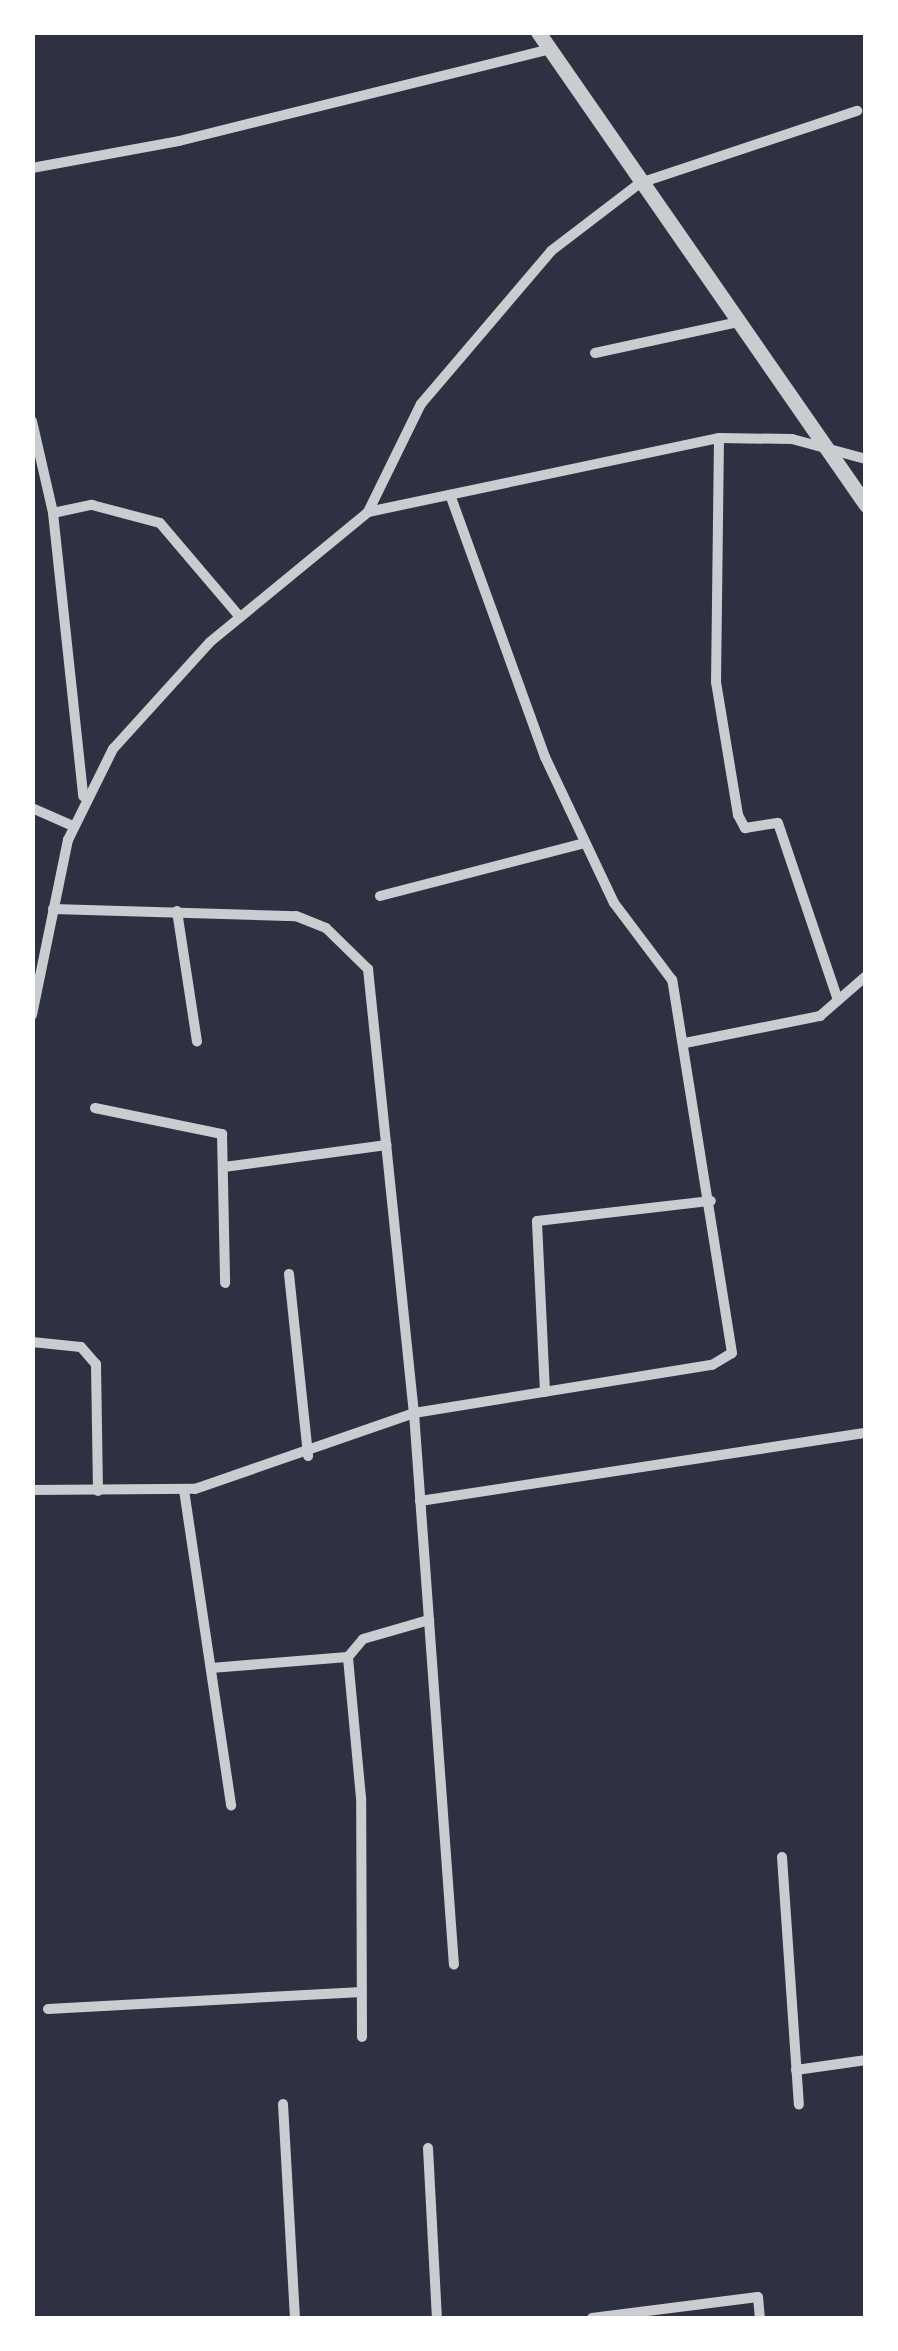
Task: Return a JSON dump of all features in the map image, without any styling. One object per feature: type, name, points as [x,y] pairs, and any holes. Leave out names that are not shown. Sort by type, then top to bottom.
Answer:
[{"type":"street","points":[[538,32],[546,50],[866,505]]},
{"type":"street","points":[[32,168],[179,141],[546,50]]},
{"type":"street","points":[[32,1015],[72,826],[83,797],[112,749],[240,617],[368,512],[420,404],[480,325],[551,251],[640,184],[857,111]]},
{"type":"street","points":[[596,353],[738,322]]},
{"type":"street","points":[[32,421],[53,513],[83,797]]},
{"type":"street","points":[[368,512],[719,438],[792,439],[866,459]]},
{"type":"street","points":[[719,438],[716,682],[738,815],[746,828],[778,823],[838,1000]]},
{"type":"street","points":[[32,1490],[184,1490],[308,1456],[414,1413],[712,1365],[732,1354],[685,1043],[668,971],[614,903],[584,843],[505,663],[450,495]]},
{"type":"street","points":[[53,513],[92,506],[160,523],[240,617]]},
{"type":"street","points":[[32,808],[72,826]]},
{"type":"street","points":[[380,896],[584,843]]},
{"type":"street","points":[[54,909],[296,916],[355,953],[374,990],[414,1413],[454,1965]]},
{"type":"street","points":[[177,911],[196,1041]]},
{"type":"street","points":[[685,1043],[820,1016],[866,976]]},
{"type":"street","points":[[96,1108],[215,1129],[224,1168],[224,1284]]},
{"type":"street","points":[[224,1168],[387,1145]]},
{"type":"street","points":[[544,1392],[537,1221],[711,1201]]},
{"type":"street","points":[[290,1274],[308,1456]]},
{"type":"street","points":[[32,1342],[81,1347],[96,1364],[98,1491]]},
{"type":"street","points":[[420,1500],[866,1433]]},
{"type":"street","points":[[184,1490],[231,1806]]},
{"type":"street","points":[[362,2037],[362,1798],[348,1657],[362,1639],[429,1620]]},
{"type":"street","points":[[211,1668],[348,1657]]},
{"type":"street","points":[[782,1857],[799,2104]]},
{"type":"street","points":[[48,2009],[362,1992]]},
{"type":"street","points":[[796,2070],[866,2060]]},
{"type":"street","points":[[282,2104],[295,2318]]},
{"type":"street","points":[[428,2148],[437,2318]]},
{"type":"street","points":[[592,2318],[758,2297],[760,2318]]}]
